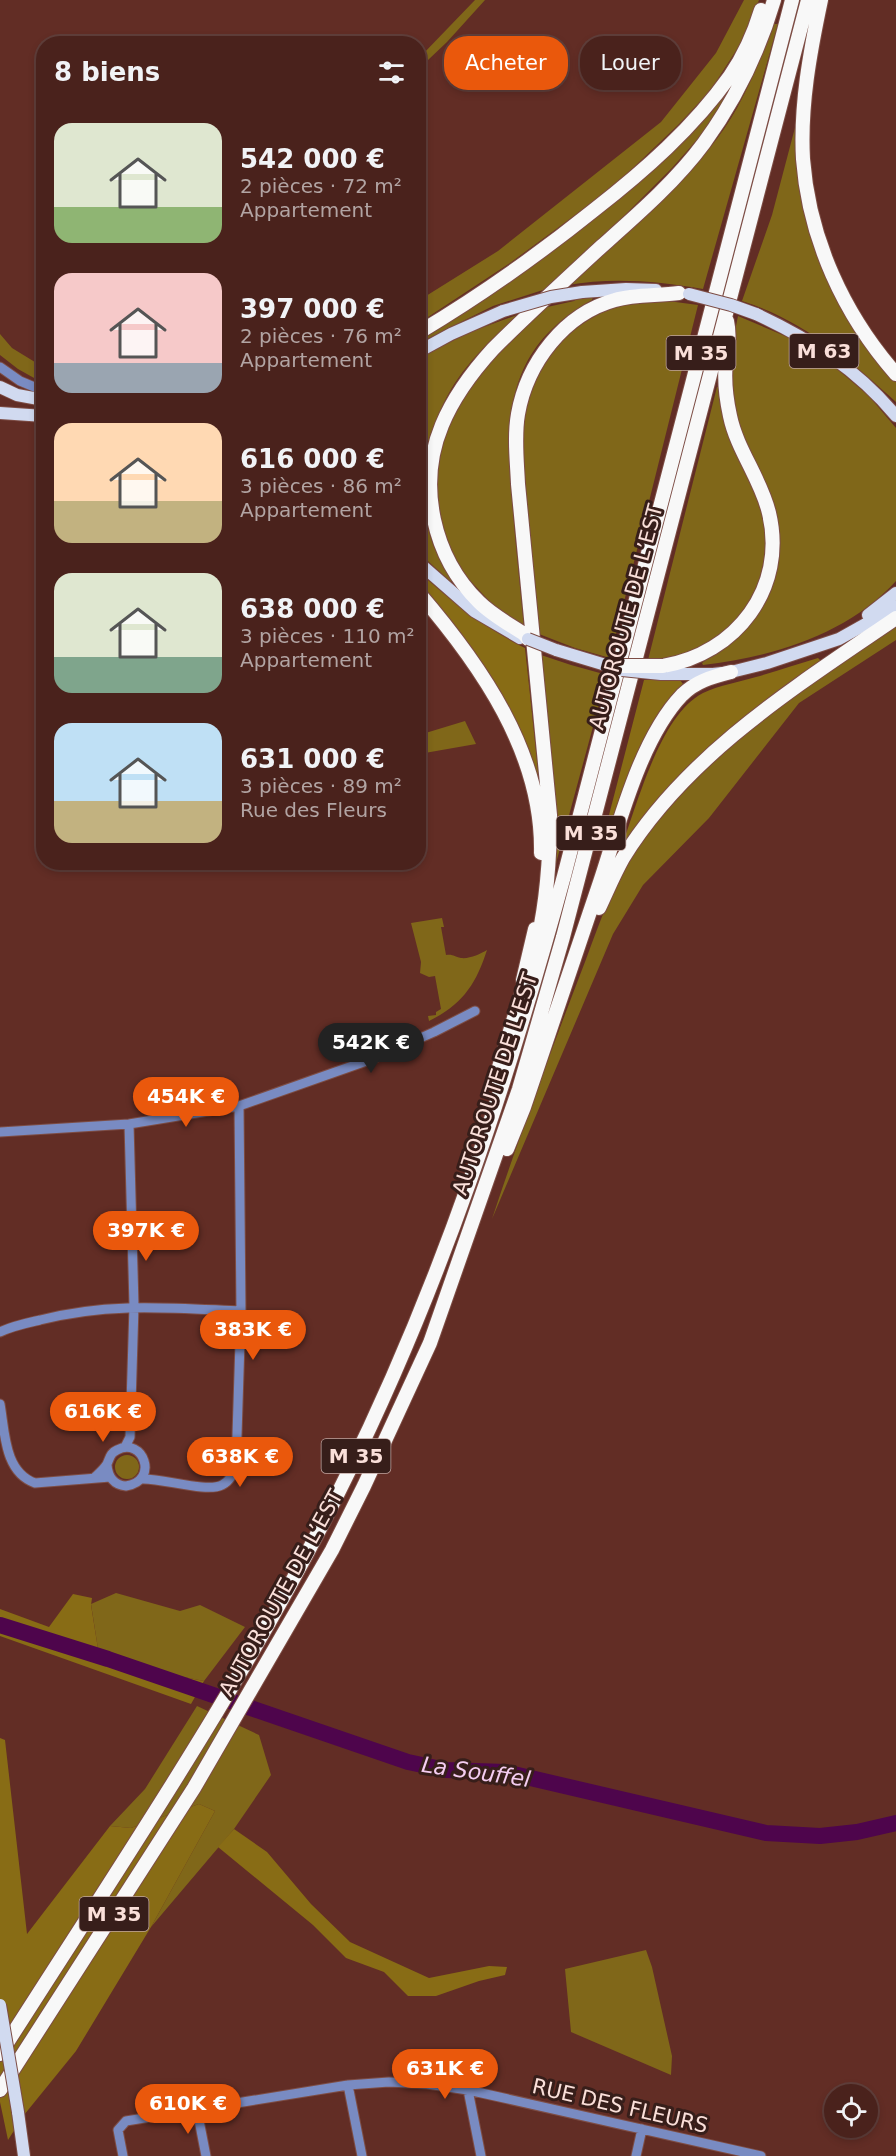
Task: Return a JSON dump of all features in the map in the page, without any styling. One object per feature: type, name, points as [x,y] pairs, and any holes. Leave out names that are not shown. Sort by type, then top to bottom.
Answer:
[{"type":"highway","points":[[426,328],[523,264],[619,190],[660,155],[698,116],[731,75],[753,31],[765,0]]},
{"type":"highway","points":[[528,639],[524,634],[504,626],[481,604],[468,590],[445,554],[438,535],[431,500],[435,448],[441,426],[460,391],[493,349],[635,217],[683,169],[703,144],[740,87],[774,0]]},
{"type":"highway","name":"AUTOROUTE DE L’EST","points":[[0,2054],[241,1670],[313,1542],[377,1411],[418,1319],[506,1076],[526,1011],[564,876],[792,0]]},
{"type":"highway","name":"AUTOROUTE DE L’EST","points":[[0,2090],[132,1887],[260,1677],[332,1550],[393,1427],[430,1343],[519,1089],[579,879],[808,0]]},
{"type":"highway","points":[[821,0],[812,43],[804,113],[803,159],[807,187],[824,252],[836,284],[868,340],[896,374]]},
{"type":"highway","points":[[483,1141],[497,1073],[534,956],[541,925],[550,846],[547,776],[518,484],[516,442],[518,415],[528,380],[537,363],[560,333],[574,321],[589,311],[618,298],[684,294]]},
{"type":"highway","points":[[609,666],[662,670],[692,659],[722,643],[751,613],[769,573],[772,542],[769,513],[730,418],[726,360],[730,336],[726,316]]},
{"type":"highway","points":[[426,601],[456,637],[489,686],[513,731],[531,779],[538,810],[541,840],[540,876],[536,925],[520,997]]},
{"type":"highway","points":[[567,981],[623,859],[654,815],[671,796],[741,730],[792,690],[896,618]]},
{"type":"highway","points":[[430,1343],[524,1107],[625,807],[655,735],[674,705],[688,689],[704,679],[730,672]]},
{"type":"main road","name":"M 63","points":[[426,348],[503,311],[551,297],[626,289],[684,294],[731,305],[756,314],[797,334],[856,375],[896,415]]},
{"type":"main road","points":[[0,387],[17,395],[36,399]]},
{"type":"main road","points":[[2,412],[36,415]]},
{"type":"main road","points":[[426,569],[474,611],[504,626]]},
{"type":"main road","points":[[801,651],[864,618],[896,593]]},
{"type":"main road","points":[[662,670],[713,674],[767,663],[839,639],[896,607]]},
{"type":"main road","points":[[528,639],[609,666]]},
{"type":"main road","points":[[0,2005],[24,2156]]},
{"type":"street","points":[[0,367],[20,381],[36,388]]},
{"type":"street","points":[[0,1132],[129,1124],[239,1106],[375,1058],[475,1011]]},
{"type":"street","points":[[107,1465],[110,1478],[115,1483],[126,1486],[142,1479],[158,1478],[186,1485],[214,1488],[223,1485],[231,1478],[236,1466],[242,1311],[239,1106]]},
{"type":"street","points":[[129,1124],[134,1306],[130,1448]]},
{"type":"street","points":[[0,1332],[56,1316],[111,1307],[242,1311]]},
{"type":"street","points":[[0,1404],[10,1460],[24,1479],[35,1483],[110,1478]]},
{"type":"street","points":[[94,1478],[107,1465],[110,1455],[115,1451],[130,1448],[143,1456],[146,1466],[158,1478]]},
{"type":"street","points":[[142,1479],[146,1466]]},
{"type":"street","name":"RUE DES FLEURS","points":[[123,2156],[118,2130],[126,2121],[348,2085],[399,2083],[427,2084],[468,2090],[761,2156]]},
{"type":"street","points":[[348,2085],[362,2156]]},
{"type":"street","points":[[468,2090],[481,2156]]},
{"type":"street","points":[[197,2110],[206,2156]]},
{"type":"street","points":[[636,2156],[642,2129]]},
{"type":"shaded area","points":[[475,0],[485,0],[452,36],[444,36],[444,45],[426,60],[426,51]]},
{"type":"shaded area","points":[[744,0],[759,0],[741,43],[710,91],[678,125],[612,188],[510,263],[426,318],[426,296],[498,251],[661,122],[716,53]]},
{"type":"shaded area","points":[[774,24],[778,24],[703,289],[635,281],[601,281],[567,285],[636,224],[682,180],[702,157],[737,108]]},
{"type":"shaded area","points":[[728,89],[731,91],[710,125],[672,168],[606,234],[546,289],[493,306],[426,340],[426,334],[520,274],[619,199],[677,147]]},
{"type":"shaded area","points":[[802,101],[800,160],[827,271],[842,309],[870,350],[896,379],[896,402],[861,371],[805,330],[764,309],[742,301],[772,215]]},
{"type":"shaded area","points":[[593,297],[592,300],[564,318],[543,339],[528,360],[518,384],[512,410],[510,466],[524,627],[493,605],[464,574],[446,545],[434,492],[445,426],[479,371],[543,308]]},
{"type":"shaded area","points":[[631,301],[668,301],[698,305],[610,658],[539,634],[523,474],[522,439],[527,405],[534,384],[556,347],[589,319]]},
{"type":"shaded area","points":[[520,314],[472,360],[444,402],[438,418],[426,496],[426,354],[470,332]]},
{"type":"shaded area","points":[[738,316],[811,347],[869,396],[896,428],[896,581],[855,615],[808,640],[756,656],[703,665],[702,663],[734,639],[777,555],[737,420],[730,379]]},
{"type":"shaded area","points":[[0,334],[12,348],[36,363],[36,379],[18,369],[0,355]]},
{"type":"shaded area","points":[[717,387],[720,387],[756,490],[767,529],[763,576],[747,610],[715,642],[678,658],[648,660]]},
{"type":"shaded area","points":[[426,511],[431,538],[443,565],[453,580],[451,582],[426,559]]},
{"type":"shaded area","points":[[426,578],[469,613],[496,632],[525,648],[540,789],[515,724],[497,687],[426,592]]},
{"type":"shaded area","points":[[896,625],[896,640],[799,703],[709,818],[643,885],[613,934],[492,1219],[534,1097],[596,932],[614,889],[629,862],[684,792],[716,760],[786,703]]},
{"type":"shaded area","points":[[541,655],[607,675],[555,867],[549,731]]},
{"type":"shaded area","points":[[818,658],[822,662],[770,698],[619,854],[651,765],[674,721],[687,704],[703,693],[716,688]]},
{"type":"shaded area","points":[[644,680],[680,680],[683,684],[669,701],[616,816],[609,815]]},
{"type":"shaded area","points":[[465,721],[476,744],[426,753],[426,733]]},
{"type":"shaded area","points":[[442,918],[444,927],[441,927],[446,955],[468,958],[487,950],[467,992],[451,1008],[429,1021],[428,1016],[436,1015],[436,1012],[441,1009],[435,976],[429,977],[420,973],[421,962],[411,923]]},
{"type":"shaded area","points":[[127,1455],[136,1458],[139,1467],[136,1476],[127,1479],[118,1476],[115,1467],[118,1458]]},
{"type":"shaded area","points":[[116,1593],[180,1611],[200,1605],[245,1627],[204,1681],[168,1674],[98,1649],[91,1604]]},
{"type":"shaded area","points":[[73,1594],[92,1598],[91,1605],[98,1649],[168,1674],[204,1681],[191,1704],[0,1636],[0,1609],[49,1627]]},
{"type":"shaded area","points":[[197,1706],[259,1735],[271,1775],[234,1829],[151,1927],[215,1811],[199,1804],[131,1828],[110,1826],[145,1789]]},
{"type":"shaded area","points":[[0,1738],[5,1740],[27,1934],[110,1826],[131,1828],[199,1804],[215,1811],[151,1927],[76,2051],[24,2115],[8,2140],[0,2102]]},
{"type":"shaded area","points":[[234,1829],[267,1852],[311,1904],[350,1942],[429,1978],[489,1966],[507,1967],[505,1975],[479,1981],[436,1996],[408,1996],[384,1972],[346,1958],[313,1925],[218,1847]]},
{"type":"shaded area","points":[[646,1950],[672,2056],[671,2075],[571,2032],[565,1969]]},
{"type":"waterway","name":"La Souffel","points":[[0,1625],[108,1659],[408,1762],[446,1770],[505,1772],[766,1833],[820,1836],[857,1832],[896,1823]]}]
